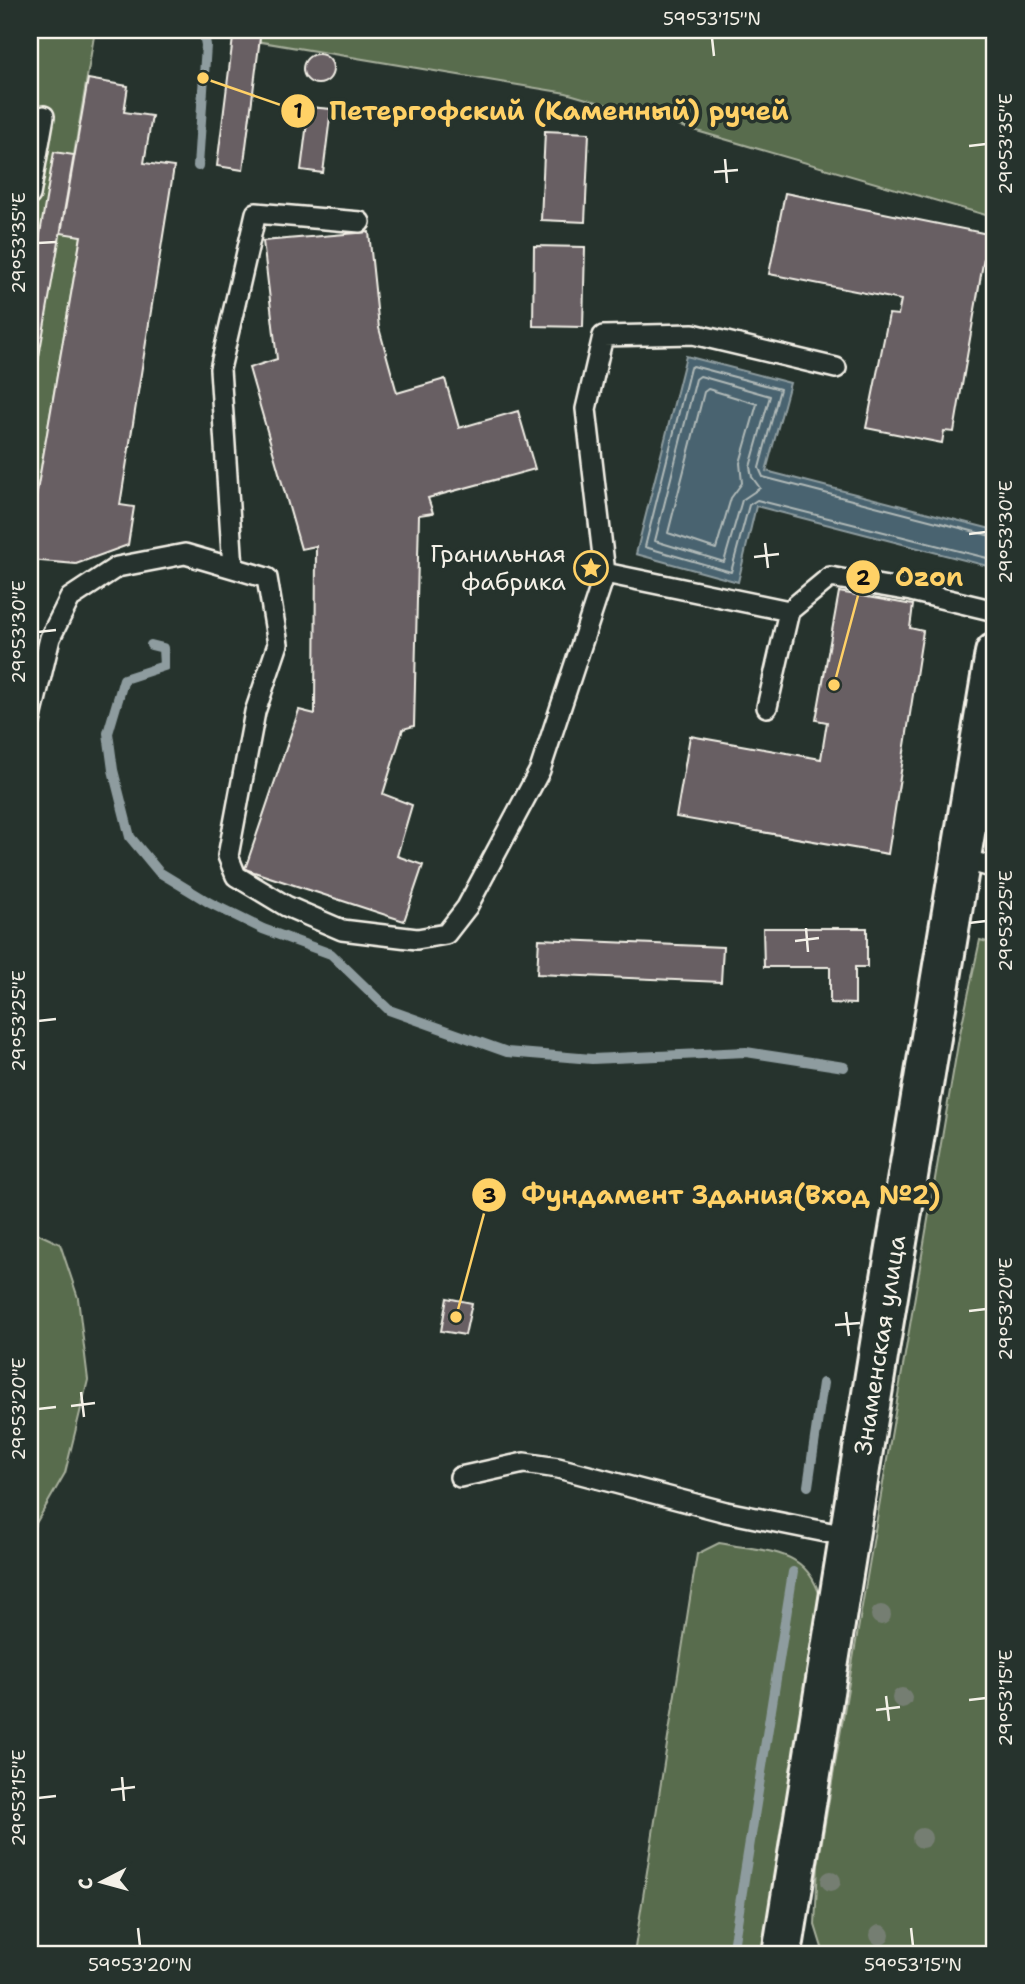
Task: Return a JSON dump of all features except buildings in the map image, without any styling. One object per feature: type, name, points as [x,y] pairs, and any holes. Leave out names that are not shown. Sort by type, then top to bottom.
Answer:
[{"type":"street","name":"Знаменская улица","points":[[782,1954],[851,1537],[978,863],[995,653]]},
{"type":"lane","points":[[30,195],[44,116]]},
{"type":"lane","points":[[233,568],[220,369],[256,214],[360,222]]},
{"type":"lane","points":[[30,722],[50,638],[70,597],[117,567],[185,554],[267,579],[278,644],[255,712],[235,817],[228,856],[236,876],[286,905],[342,930],[417,939],[446,934],[467,908],[540,770],[605,573],[586,409],[603,336],[693,334],[836,368]]},
{"type":"lane","points":[[605,573],[789,611]]},
{"type":"lane","points":[[768,707],[789,611],[830,577],[911,591],[995,611]]},
{"type":"lane","points":[[460,1477],[524,1463],[558,1468],[713,1509],[851,1537]]},
{"type":"green space","points":[[30,30],[95,30],[61,232],[81,236],[30,532]]},
{"type":"green space","points":[[190,30],[995,30],[995,181],[989,216],[566,93]]},
{"type":"green space","points":[[980,940],[995,944],[995,1954],[824,1954],[815,1925],[818,1864],[959,1038]]},
{"type":"green space","points":[[30,1230],[60,1244],[78,1298],[88,1380],[65,1473],[35,1525],[30,1527]]},
{"type":"green space","points":[[719,1543],[772,1552],[798,1563],[809,1573],[817,1587],[823,1607],[767,1954],[634,1954],[697,1554]]},
{"type":"water","points":[[686,356],[790,383],[766,471],[995,530],[995,568],[756,506],[738,582],[636,554]]},
{"type":"waterway","points":[[198,166],[206,45],[203,30]]},
{"type":"waterway","points":[[151,645],[163,648],[164,666],[124,679],[108,733],[113,770],[130,837],[159,872],[210,903],[263,929],[331,954],[389,1010],[507,1052],[592,1059],[746,1052],[844,1067]]},
{"type":"waterway","points":[[808,1486],[823,1383]]},
{"type":"waterway","points":[[732,1954],[793,1572]]},
{"type":"place","name":"Петергофский (Каменный) ручей","points":[[203,78]]},
{"type":"place","name":"Гранильная фабрика","points":[[591,568]]},
{"type":"place","name":"Ozon","points":[[834,685]]},
{"type":"place","name":"Фундамент Здания(Вход №2)","points":[[456,1317]]}]
